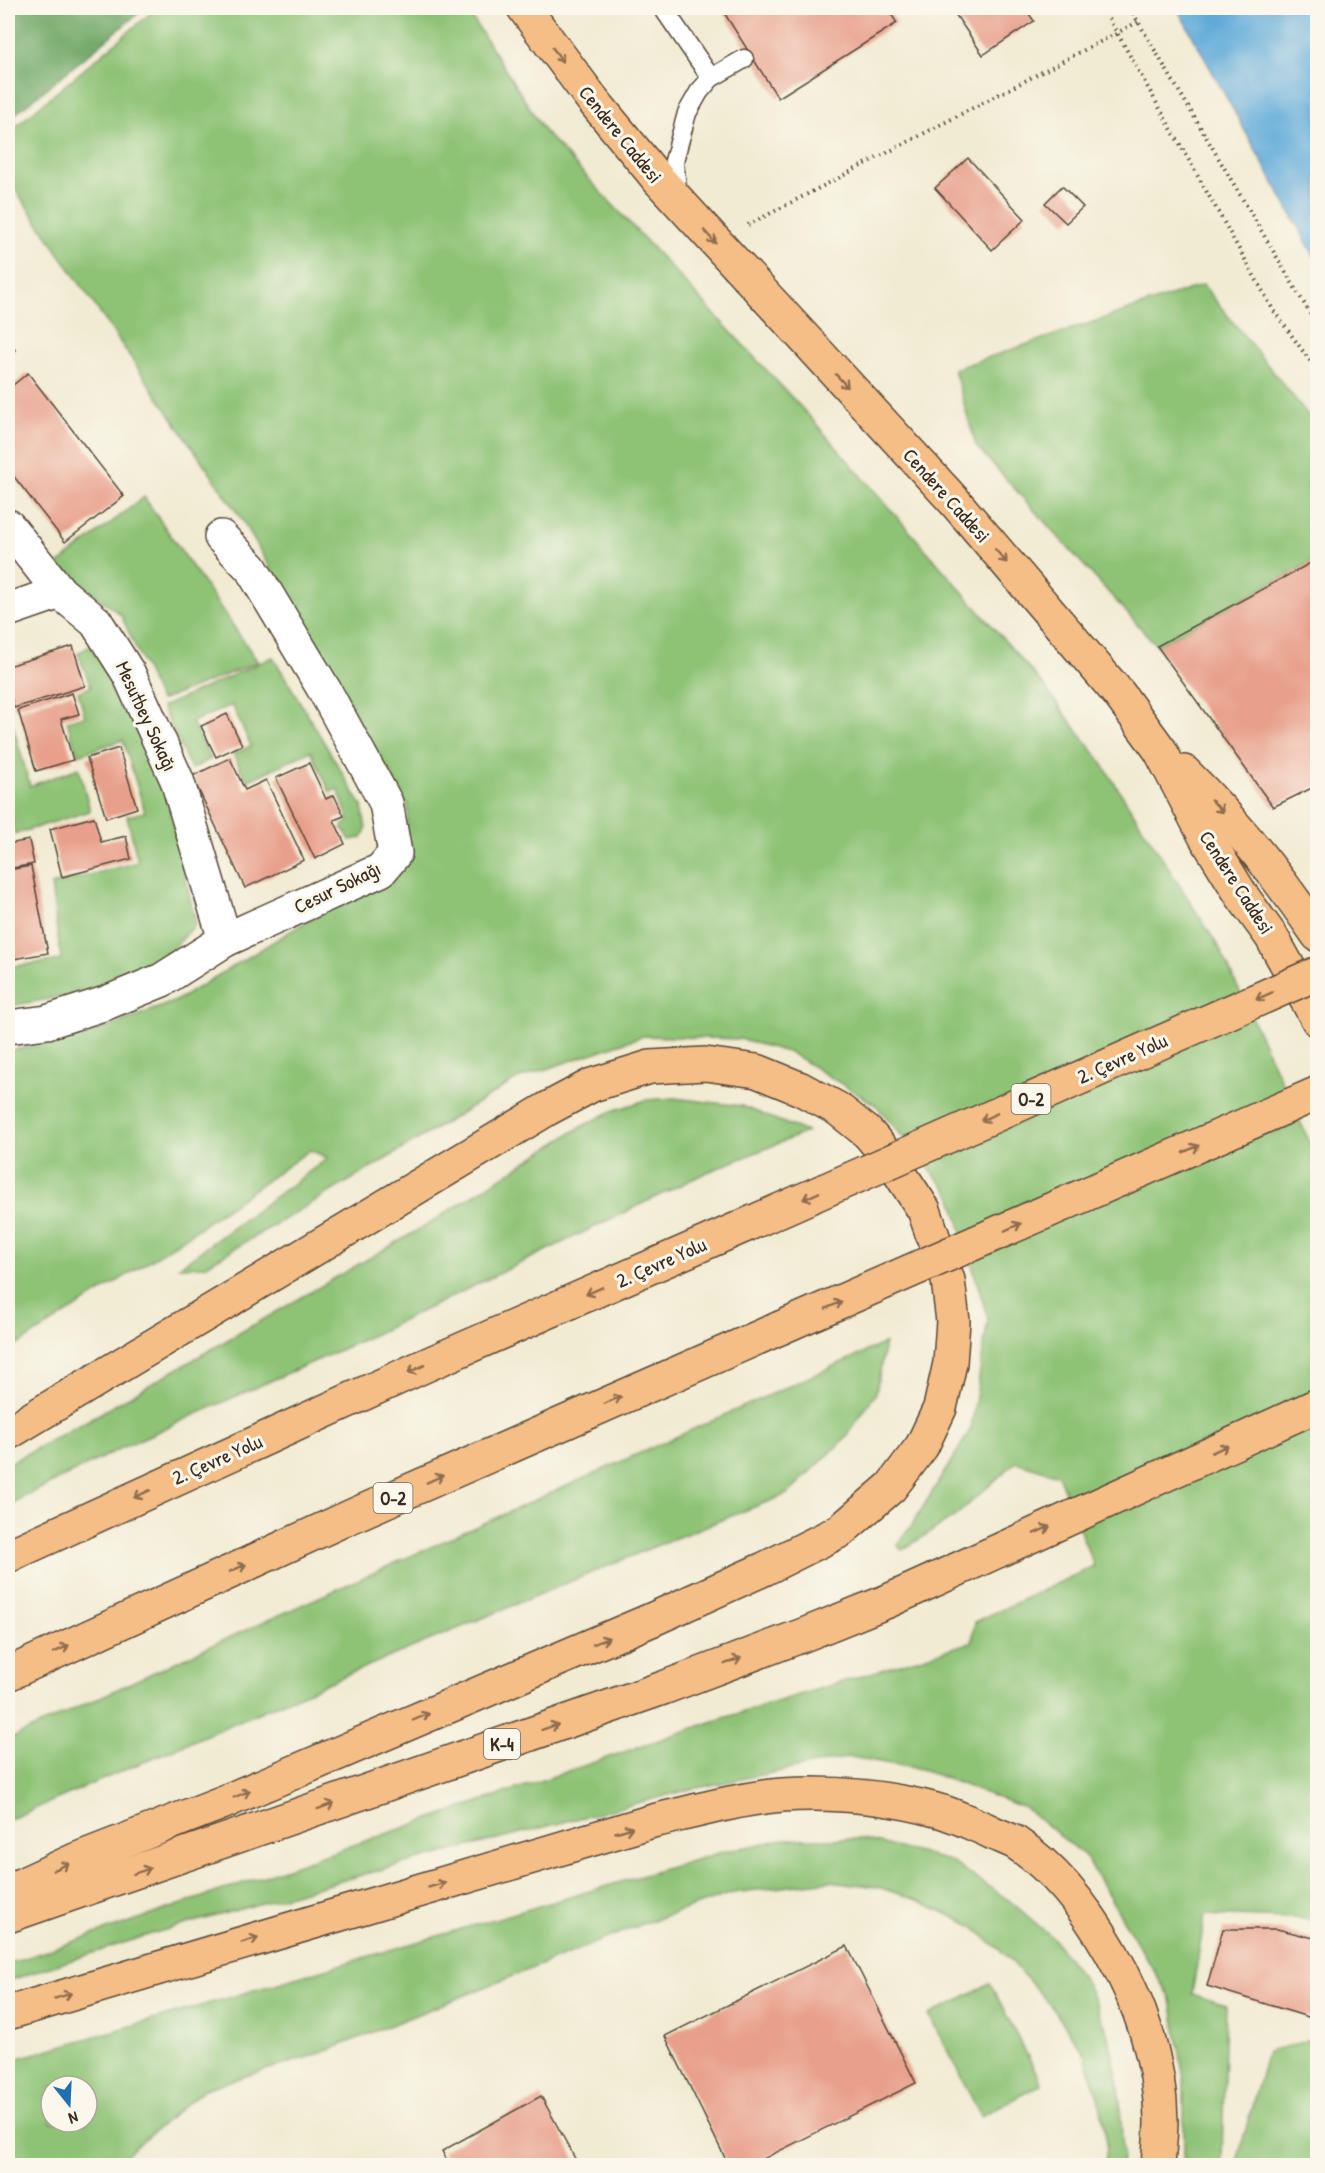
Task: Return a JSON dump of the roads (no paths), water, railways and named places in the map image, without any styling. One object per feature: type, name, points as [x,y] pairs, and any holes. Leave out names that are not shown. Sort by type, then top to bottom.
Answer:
[{"type":"main road","name":"Cendere Caddesi","points":[[524,8],[592,99],[678,202],[955,502],[1111,685],[1160,750],[1205,836],[1242,896],[1271,936],[1317,1020]]},
{"type":"main road","points":[[1160,750],[1200,788],[1246,838],[1317,935]]},
{"type":"main road","name":"2. Çevre Yolu","points":[[8,1556],[424,1366],[1317,973]]},
{"type":"main road","points":[[8,1434],[548,1109],[592,1085],[650,1067],[705,1064],[757,1071],[801,1089],[838,1109],[868,1133],[891,1160],[924,1210],[948,1280],[953,1321],[950,1363],[940,1408],[922,1446],[891,1487],[840,1531],[764,1569],[651,1620],[224,1802],[75,1860],[8,1891]]},
{"type":"main road","name":"O-2","points":[[8,1674],[354,1515],[1317,1093]]},
{"type":"main road","name":"K-4","points":[[8,1916],[663,1688],[888,1601],[1317,1405]]},
{"type":"main road","points":[[8,2013],[653,1821],[725,1804],[782,1795],[843,1795],[937,1810],[971,1824],[1015,1843],[1073,1894],[1103,1938],[1124,1975],[1143,2021],[1155,2066],[1161,2120],[1158,2166]]},
{"type":"street","name":"Mesutbey Sokağı","points":[[8,526],[60,592],[96,622],[129,674],[177,780],[225,940]]},
{"type":"street","name":"Cesur Sokağı","points":[[8,1027],[47,1022],[106,1003],[162,980],[225,940],[381,870],[395,853],[386,803],[325,691],[251,568],[221,537]]},
{"type":"street","points":[[8,610],[60,592]]},
{"type":"lane","points":[[663,8],[711,78]]},
{"type":"lane","points":[[678,202],[674,161],[687,113],[699,92],[711,78],[744,59]]},
{"type":"water","points":[[1177,8],[1317,8],[1317,261]]}]
